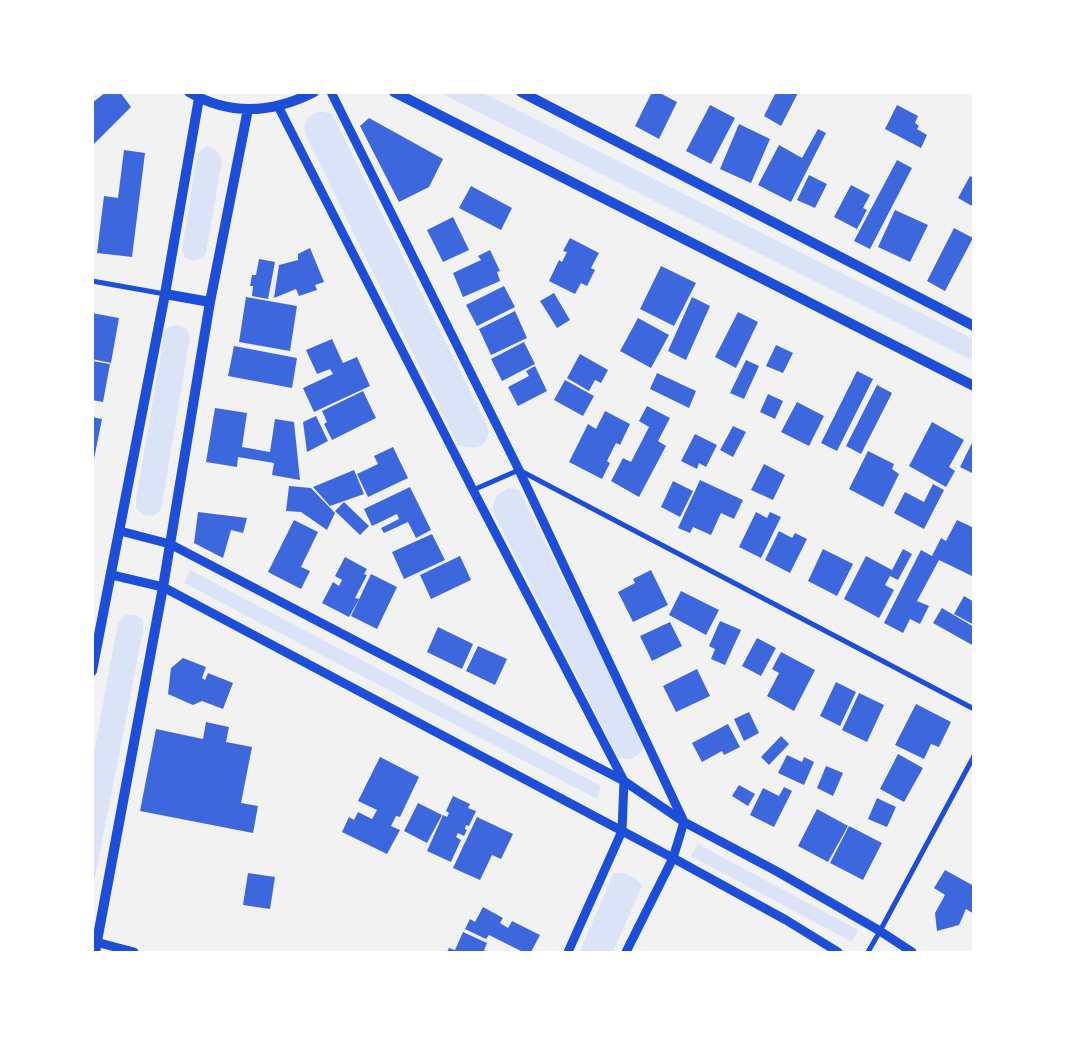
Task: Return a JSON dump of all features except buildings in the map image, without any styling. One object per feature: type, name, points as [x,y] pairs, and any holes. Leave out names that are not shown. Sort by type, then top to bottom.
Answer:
[{"type":"main road","points":[[189,92],[215,104],[248,110],[278,106],[298,100],[314,92]]},
{"type":"main road","points":[[394,92],[974,386]]},
{"type":"main road","points":[[521,92],[974,326]]},
{"type":"main road","points":[[92,672],[165,294],[199,98]]},
{"type":"main road","points":[[95,945],[163,587],[210,302],[248,110]]},
{"type":"main road","points":[[165,294],[210,302]]},
{"type":"street","points":[[331,92],[519,470],[684,822],[672,858],[626,952]]},
{"type":"street","points":[[278,106],[473,490],[624,781],[622,831],[568,952]]},
{"type":"street","points":[[92,281],[165,294]]},
{"type":"street","points":[[473,490],[519,470]]},
{"type":"street","points":[[519,470],[974,709]]},
{"type":"street","points":[[120,531],[170,544],[624,781],[684,822],[778,872],[880,931],[912,952]]},
{"type":"street","points":[[112,575],[163,587],[672,858],[786,920],[838,952]]},
{"type":"street","points":[[868,952],[974,756]]},
{"type":"street","points":[[95,945],[134,952]]},
{"type":"shaded area","points":[[440,93],[483,93],[973,339],[973,361]]},
{"type":"shaded area","points":[[320,111],[332,114],[486,423],[488,430],[487,440],[481,446],[472,448],[458,445],[305,134],[305,122],[312,115]]},
{"type":"shaded area","points":[[206,146],[216,150],[222,161],[206,253],[203,258],[193,261],[185,258],[182,250],[197,154]]},
{"type":"shaded area","points":[[179,325],[187,329],[190,337],[162,504],[160,511],[153,516],[143,515],[136,508],[136,499],[165,330],[170,326]]},
{"type":"shaded area","points":[[509,488],[519,490],[644,742],[641,751],[636,757],[627,759],[618,757],[492,510],[497,496]]},
{"type":"shaded area","points":[[190,570],[601,786],[597,799],[184,583]]},
{"type":"shaded area","points":[[126,614],[136,615],[143,621],[143,631],[93,888],[93,758],[118,623]]},
{"type":"shaded area","points":[[698,844],[858,930],[852,942],[691,856]]},
{"type":"shaded area","points":[[622,873],[634,877],[642,886],[613,952],[583,952],[581,949],[613,874]]}]
